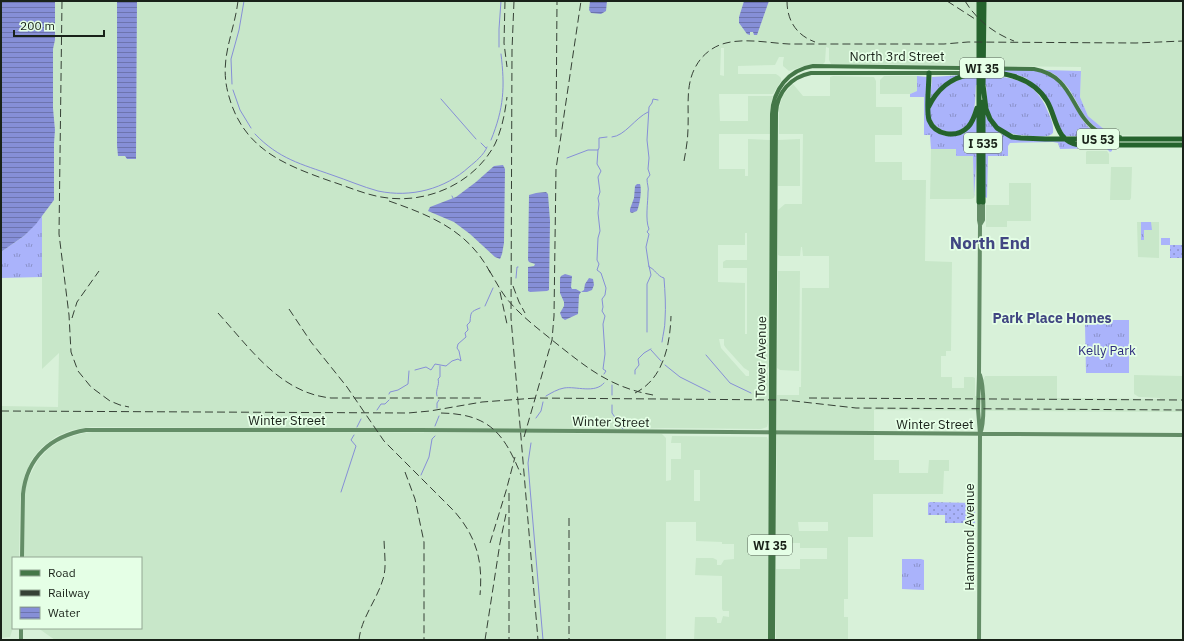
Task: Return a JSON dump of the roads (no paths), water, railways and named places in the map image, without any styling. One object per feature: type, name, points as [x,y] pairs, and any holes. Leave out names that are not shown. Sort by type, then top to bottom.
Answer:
[{"type":"highway","name":"I 535","points":[[979,1],[981,202]]},
{"type":"highway","name":"I 535","points":[[981,85],[984,1]]},
{"type":"highway","points":[[929,73],[928,108],[930,121],[937,130],[946,134],[956,134],[969,126],[977,108],[981,85]]},
{"type":"highway","name":"US 53","points":[[928,108],[936,94],[945,85],[960,77],[978,73]]},
{"type":"highway","name":"North 3rd Street","points":[[978,73],[1007,74],[1023,80],[1042,95]]},
{"type":"highway","name":"US 53","points":[[981,85],[986,109],[997,128],[1005,134],[1024,138],[1183,139]]},
{"type":"highway","points":[[1024,138],[1049,138],[1055,134],[1056,130],[1054,124],[1042,95]]},
{"type":"highway","name":"US 53","points":[[1042,95],[1049,104],[1064,139],[1073,144],[1183,145]]},
{"type":"main road","name":"North 3rd Street","points":[[787,78],[802,69],[815,66],[1034,69],[1048,73],[1062,83],[1083,117],[1096,130],[1106,135],[1132,139]]},
{"type":"main road","name":"North 3rd Street","points":[[791,82],[804,75],[815,73],[978,73]]},
{"type":"main road","name":"Tower Avenue","points":[[774,640],[772,433],[772,108],[776,94],[787,78]]},
{"type":"main road","name":"Tower Avenue","points":[[770,640],[776,109],[781,92],[791,82]]},
{"type":"street","name":"Hammond Avenue","points":[[979,640],[980,434],[983,426],[982,392],[979,374],[980,225],[983,220],[981,202]]},
{"type":"street","name":"Winter Street","points":[[22,557],[22,504],[24,484],[32,464],[44,450],[58,439],[82,431],[550,431],[1183,435]]},
{"type":"street","points":[[21,629],[21,640]]},
{"type":"water","points":[[1,1],[55,1],[53,108],[55,130],[54,200],[36,224],[24,236],[1,252]]},
{"type":"water","points":[[117,1],[137,1],[136,159],[127,159],[125,156],[118,156]]},
{"type":"water","points":[[590,1],[607,1],[606,11],[601,14],[591,13],[589,10]]},
{"type":"water","points":[[744,1],[769,1],[757,35],[754,35],[753,32],[750,32],[750,35],[747,34],[739,23],[739,17]]},
{"type":"water","points":[[503,165],[505,169],[504,243],[500,259],[495,257],[470,234],[454,222],[428,211],[430,207],[456,197],[494,166]]},
{"type":"water","points":[[640,184],[641,187],[640,201],[637,211],[632,213],[630,212],[630,209],[634,198],[635,186]]},
{"type":"water","points":[[546,192],[548,194],[550,221],[549,290],[530,292],[528,291],[528,267],[534,266],[535,264],[529,262],[528,260],[529,195]]},
{"type":"water","points":[[565,274],[572,276],[572,289],[576,289],[581,292],[579,295],[578,314],[565,320],[562,318],[560,313],[564,306],[564,302],[560,293],[560,278]]},
{"type":"water","points":[[589,278],[593,279],[594,285],[592,290],[581,292],[584,290],[585,284]]},
{"type":"waterway","points":[[232,84],[231,59],[239,30],[244,1]]},
{"type":"waterway","points":[[499,47],[501,1]]},
{"type":"waterway","points":[[491,140],[499,118],[501,107],[503,87],[501,54]]},
{"type":"waterway","points":[[233,90],[240,110],[251,128]]},
{"type":"waterway","points":[[441,99],[476,139]]},
{"type":"waterway","points":[[658,100],[653,99],[649,107],[647,140],[649,158],[648,169],[650,175],[647,179],[647,216],[649,229],[647,232],[649,234],[646,247],[649,267],[664,278],[665,326],[662,342]]},
{"type":"waterway","points":[[612,137],[621,134],[648,112]]},
{"type":"waterway","points":[[255,134],[273,149],[291,160],[367,188],[390,193],[427,190],[449,181],[460,175],[477,161],[487,147]]},
{"type":"waterway","points":[[567,158],[588,150],[598,150],[599,138],[607,137]]},
{"type":"waterway","points":[[481,143],[486,148]]},
{"type":"waterway","points":[[598,150],[597,164],[601,171],[598,177],[600,192],[598,198],[600,231],[598,238],[597,260],[599,264],[597,270],[601,273],[606,288],[605,295],[602,299],[602,311],[605,316],[603,324],[605,354],[603,369],[606,371],[604,374]]},
{"type":"waterway","points":[[647,332],[647,284],[651,275],[649,266]]},
{"type":"waterway","points":[[516,278],[518,267]]},
{"type":"waterway","points":[[485,306],[493,288]]},
{"type":"waterway","points":[[415,370],[426,367],[431,370],[435,364],[446,366],[452,361],[458,359],[461,361],[457,348],[458,344],[466,337],[465,333],[468,330],[467,325],[470,322],[472,313],[474,310],[480,308]]},
{"type":"waterway","points":[[635,374],[635,370],[639,365],[638,359],[651,349]]},
{"type":"waterway","points":[[651,350],[661,361]]},
{"type":"waterway","points":[[706,355],[730,383],[751,393]]},
{"type":"waterway","points":[[665,365],[680,377],[710,392]]},
{"type":"waterway","points":[[437,396],[440,366]]},
{"type":"waterway","points":[[389,394],[390,392],[398,390],[408,384],[409,371]]},
{"type":"waterway","points":[[546,396],[562,389],[591,389],[604,383]]},
{"type":"waterway","points":[[612,385],[612,395]]},
{"type":"waterway","points":[[377,410],[381,404],[385,404],[389,400]]},
{"type":"waterway","points":[[437,408],[437,403],[439,400]]},
{"type":"waterway","points":[[536,418],[541,411],[543,402]]},
{"type":"waterway","points":[[612,405],[612,413],[623,429]]},
{"type":"waterway","points":[[435,426],[439,416]]},
{"type":"waterway","points":[[357,427],[361,419]]},
{"type":"waterway","points":[[341,492],[356,446],[351,440],[354,435]]},
{"type":"waterway","points":[[421,475],[429,457],[432,439],[435,436]]},
{"type":"waterway","points":[[531,443],[528,463],[543,640]]},
{"type":"railway","points":[[62,1],[59,234],[69,315],[71,352],[78,371],[91,387],[110,401],[129,407]]},
{"type":"railway","points":[[238,1],[228,46],[225,68],[228,93],[234,112],[243,128],[254,141],[266,151],[280,160],[312,175],[381,197],[404,199],[435,193],[450,187],[463,179],[476,169],[486,157],[495,144],[500,133],[507,97]]},
{"type":"railway","points":[[505,1],[504,43],[507,67]]},
{"type":"railway","points":[[514,1],[512,50],[511,318],[538,640]]},
{"type":"railway","points":[[556,137],[557,1]]},
{"type":"railway","points":[[524,437],[552,340],[554,316],[556,169],[581,1]]},
{"type":"railway","points":[[787,1],[787,8],[794,26],[808,39],[815,42]]},
{"type":"railway","points":[[947,1],[975,19]]},
{"type":"railway","points":[[965,1],[974,14],[992,30],[1014,41]]},
{"type":"railway","points":[[684,161],[688,136],[688,96],[690,81],[698,62],[712,49],[726,43],[749,41],[789,44],[944,44],[968,42],[1136,43],[1183,41]]},
{"type":"railway","points":[[389,201],[434,219],[448,227],[472,247],[482,259],[491,274]]},
{"type":"railway","points":[[489,270],[504,296],[512,305],[534,326],[576,359],[599,375],[623,387],[653,395]]},
{"type":"railway","points":[[72,318],[77,302],[99,271]]},
{"type":"railway","points":[[513,286],[525,313]]},
{"type":"railway","points":[[500,292],[507,324]]},
{"type":"railway","points":[[289,309],[311,342],[347,387],[384,441],[454,511],[462,521],[477,550],[481,583],[480,595]]},
{"type":"railway","points":[[218,313],[267,367],[296,388],[313,394],[331,398],[481,398]]},
{"type":"railway","points":[[635,393],[645,387],[652,379],[663,360],[667,350],[671,316]]},
{"type":"railway","points":[[1,411],[408,413],[430,411],[482,402],[536,398],[785,400],[856,408],[1183,410]]},
{"type":"railway","points":[[809,398],[1183,400]]},
{"type":"railway","points":[[441,413],[458,414],[471,417],[483,422],[493,429],[501,437],[508,448],[521,475]]},
{"type":"railway","points":[[490,543],[515,457]]},
{"type":"railway","points":[[405,472],[415,499],[424,542],[424,640]]},
{"type":"railway","points":[[509,493],[509,640]]},
{"type":"railway","points":[[485,640],[506,514]]},
{"type":"railway","points":[[569,518],[569,640]]},
{"type":"railway","points":[[359,640],[363,624],[380,587],[384,574],[384,538]]},
{"type":"district","name":"North End","points":[[990,243]]},
{"type":"district","name":"Park Place Homes","points":[[1052,318]]},
{"type":"park label","name":"Kelly Park","points":[[1107,350]]}]
